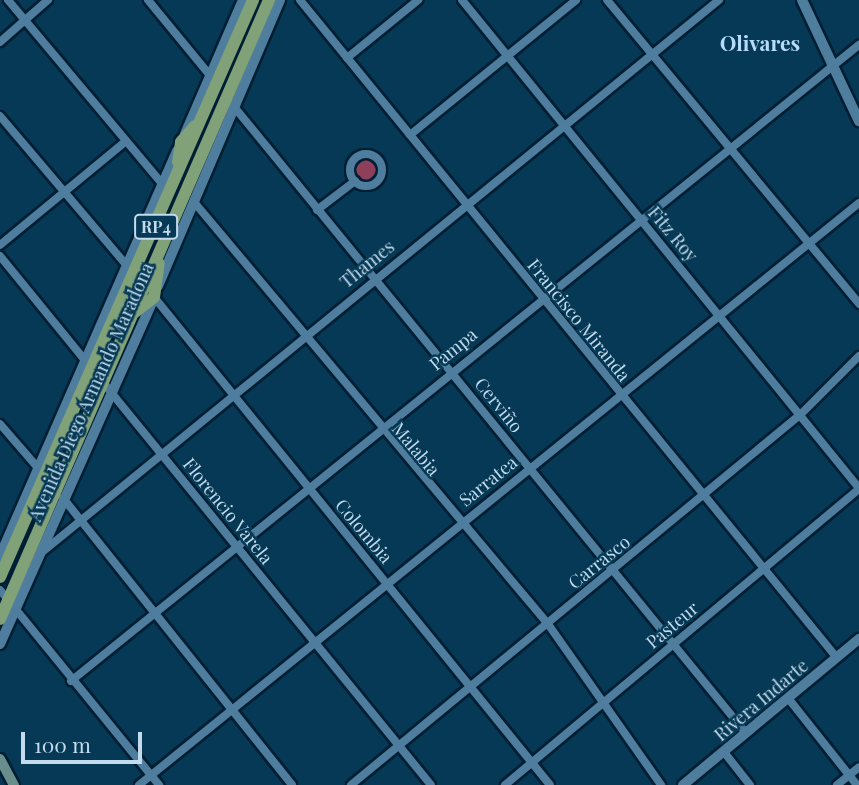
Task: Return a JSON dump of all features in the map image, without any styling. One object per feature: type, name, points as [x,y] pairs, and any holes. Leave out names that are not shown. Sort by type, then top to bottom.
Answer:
[{"type":"main road","points":[[213,80],[244,0]]},
{"type":"main road","name":"Avenida Diego Armando Maradona","points":[[0,578],[69,426],[90,364],[168,185],[202,118],[213,80],[253,0]]},
{"type":"main road","name":"Avenida Diego Armando Maradona","points":[[0,619],[161,247],[231,102],[269,0]]},
{"type":"main road","points":[[168,185],[181,142],[202,118]]},
{"type":"main road","points":[[132,314],[154,297],[161,247]]},
{"type":"main road","points":[[31,510],[39,469],[69,426]]},
{"type":"main road","points":[[0,759],[14,785]]},
{"type":"street","points":[[8,0],[125,142],[168,185]]},
{"type":"street","points":[[0,41],[48,0]]},
{"type":"street","name":"Cerviño","points":[[148,0],[746,733]]},
{"type":"street","name":"Avenida Diego Armando Maradona","points":[[0,643],[7,601],[37,556],[64,498],[154,297],[194,202],[231,102],[281,0]]},
{"type":"street","name":"Francisco Miranda","points":[[300,0],[762,571],[836,658]]},
{"type":"street","points":[[347,58],[418,0]]},
{"type":"street","name":"Fitz Roy","points":[[462,0],[801,414],[859,489]]},
{"type":"street","points":[[410,135],[576,0]]},
{"type":"street","points":[[607,0],[859,304]]},
{"type":"street","name":"Thames","points":[[37,556],[160,452],[719,0]]},
{"type":"street","points":[[802,0],[859,121]]},
{"type":"street","name":"Pampa","points":[[71,681],[155,616],[450,371],[859,45]]},
{"type":"street","name":"Avenida Diego Armando Maradona","points":[[181,142],[213,80]]},
{"type":"street","points":[[0,116],[128,267]]},
{"type":"street","points":[[0,245],[125,142]]},
{"type":"street","points":[[317,210],[355,181]]},
{"type":"street","name":"Avenida Diego Armando Maradona","points":[[0,556],[90,364],[128,267],[168,185]]},
{"type":"street","name":"Malabia","points":[[194,202],[379,429],[548,624],[661,785]]},
{"type":"street","name":"Sarratea","points":[[139,785],[859,203]]},
{"type":"street","name":"Florencio Varela","points":[[0,256],[314,644],[432,785]]},
{"type":"street","name":"Colombia","points":[[154,297],[230,395],[387,583],[550,785]]},
{"type":"street","name":"Carrasco","points":[[351,785],[801,414],[859,356]]},
{"type":"street","points":[[0,424],[39,469]]},
{"type":"street","name":"Pasteur","points":[[505,785],[859,489]]},
{"type":"street","points":[[64,498],[155,616],[292,785]]},
{"type":"street","points":[[7,601],[159,785]]},
{"type":"street","name":"Rivera Indarte","points":[[683,785],[859,639]]},
{"type":"street","points":[[788,698],[857,785]]},
{"type":"street","points":[[724,752],[750,785]]},
{"type":"street","points":[[836,785],[859,767]]},
{"type":"shaded area","points":[[217,103],[218,108],[104,365],[104,360]]},
{"type":"shaded area","points":[[366,159],[376,166],[377,170],[370,180],[366,181],[356,174],[355,170],[362,160]]},
{"type":"shaded area","points":[[92,387],[92,392],[10,582],[7,578]]},
{"type":"district","name":"Olivares","points":[[760,42]]}]
